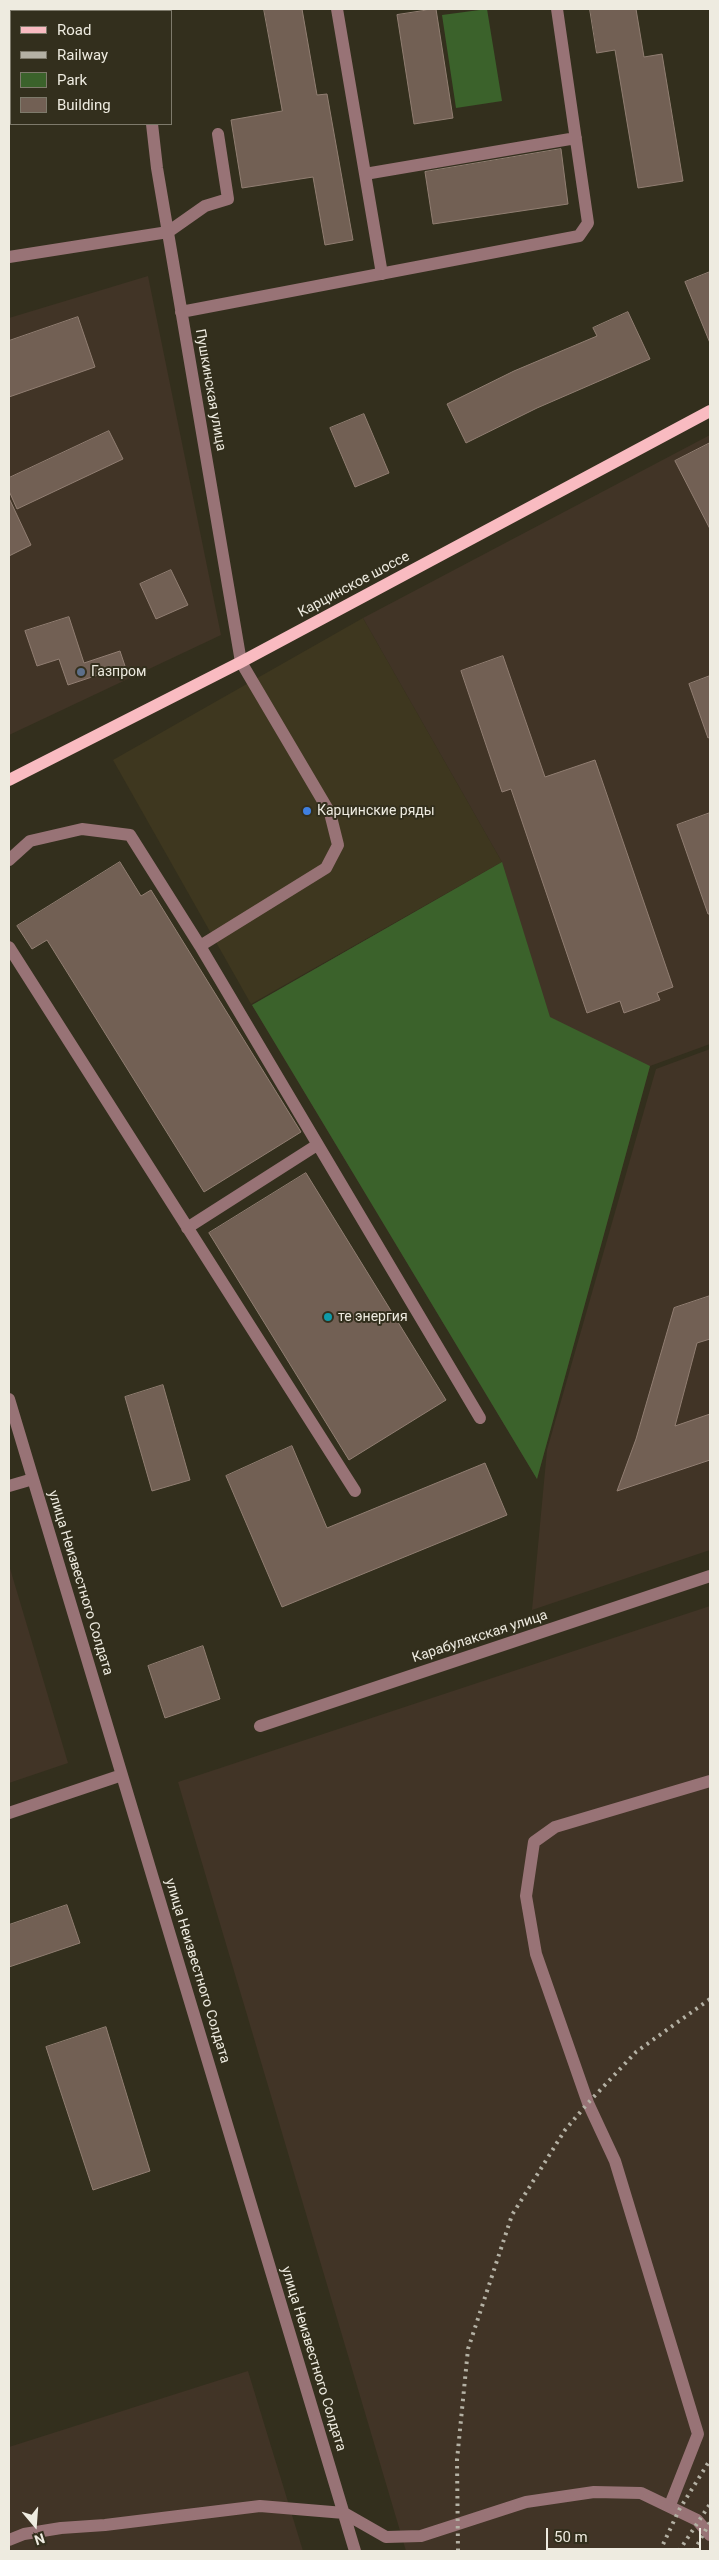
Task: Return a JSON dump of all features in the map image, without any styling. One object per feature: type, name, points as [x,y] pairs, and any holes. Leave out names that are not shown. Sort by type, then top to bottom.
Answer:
[{"type":"main road","name":"Карцинское шоссе","points":[[9,780],[241,662],[710,410]]},
{"type":"street","points":[[337,9],[382,274]]},
{"type":"street","points":[[182,312],[579,236],[588,222],[557,9]]},
{"type":"street","name":"Пушкинская улица","points":[[152,125],[168,232],[241,662]]},
{"type":"street","points":[[9,256],[168,232],[205,206],[228,199],[218,134]]},
{"type":"street","points":[[365,174],[576,138]]},
{"type":"street","points":[[200,946],[326,868],[338,845],[330,813],[241,662]]},
{"type":"street","points":[[9,860],[30,841],[82,829],[130,835],[200,946],[480,1418]]},
{"type":"street","points":[[9,947],[355,1491]]},
{"type":"street","points":[[187,1228],[317,1146]]},
{"type":"street","name":"улица Неизвестного Солдата","points":[[9,1400],[355,2551]]},
{"type":"street","points":[[9,1486],[33,1479]]},
{"type":"street","name":"Карабулакская улица","points":[[260,1726],[710,1576]]},
{"type":"street","points":[[9,1813],[122,1775]]},
{"type":"street","points":[[670,2505],[698,2434],[614,2162],[588,2103],[536,1954],[526,1896],[534,1842],[555,1827],[710,1781]]},
{"type":"street","points":[[9,2540],[24,2534],[61,2528],[105,2525],[260,2506],[344,2513],[386,2537],[421,2536],[526,2502],[594,2492],[641,2493],[670,2505],[697,2520],[710,2535]]},
{"type":"shaded area","points":[[148,276],[221,635],[9,735],[9,318]]},
{"type":"shaded area","points":[[710,435],[710,1044],[650,1066],[537,1479],[252,1005],[502,862],[363,618]]},
{"type":"shaded area","name":"Карцинские ряды","points":[[363,618],[502,862],[251,1004],[113,760]]},
{"type":"shaded area","points":[[710,1049],[710,1550],[532,1610],[547,1450],[656,1069]]},
{"type":"shaded area","points":[[9,1565],[68,1763],[9,1783]]},
{"type":"shaded area","points":[[710,1606],[710,2551],[406,2551],[178,1782]]},
{"type":"shaded area","points":[[248,2371],[303,2551],[9,2551],[9,2447]]},
{"type":"green space","points":[[487,9],[502,101],[456,108],[442,15]]},
{"type":"green space","points":[[502,862],[550,1017],[650,1066],[537,1479],[252,1005]]},
{"type":"building","points":[[264,9],[302,9],[317,95],[327,94],[353,240],[325,245],[313,177],[242,188],[231,120],[282,111]]},
{"type":"building","points":[[436,9],[453,118],[414,124],[397,15]]},
{"type":"building","points":[[590,9],[636,9],[644,57],[662,54],[683,181],[638,188],[615,50],[597,53]]},
{"type":"building","points":[[561,149],[568,204],[433,224],[425,172]]},
{"type":"building","points":[[710,272],[710,343],[685,282]]},
{"type":"building","points":[[628,312],[650,359],[537,408],[466,443],[447,404],[514,371],[597,336],[593,328]]},
{"type":"building","points":[[78,317],[95,367],[9,397],[9,341]]},
{"type":"building","points":[[364,414],[389,473],[355,487],[330,428]]},
{"type":"building","points":[[109,431],[123,459],[17,509],[9,491],[9,478]]},
{"type":"building","points":[[710,443],[710,529],[675,461]]},
{"type":"building","points":[[9,498],[31,545],[9,556]]},
{"type":"building","points":[[171,570],[188,605],[156,619],[140,584]]},
{"type":"building","points":[[69,617],[84,663],[120,651],[125,666],[68,685],[59,659],[37,666],[25,631]]},
{"type":"building","points":[[503,656],[545,777],[595,760],[673,987],[657,993],[660,1000],[624,1013],[620,1001],[587,1013],[511,789],[502,792],[461,671]]},
{"type":"building","points":[[710,676],[710,737],[708,738],[689,684]]},
{"type":"building","points":[[710,813],[710,914],[708,914],[677,825]]},
{"type":"building","points":[[120,862],[141,896],[151,890],[301,1132],[204,1192],[47,940],[32,949],[17,926]]},
{"type":"building","name":"те энергия","points":[[306,1173],[446,1400],[349,1460],[209,1233]]},
{"type":"building","points":[[710,1296],[710,1339],[697,1343],[675,1426],[710,1414],[710,1460],[617,1491],[636,1439],[674,1308]]},
{"type":"building","points":[[163,1385],[190,1480],[152,1491],[125,1397]]},
{"type":"building","points":[[292,1446],[327,1528],[485,1463],[507,1515],[282,1607],[226,1476]]},
{"type":"building","points":[[203,1646],[220,1699],[165,1718],[148,1666]]},
{"type":"building","points":[[67,1905],[80,1943],[9,1967],[9,1925]]},
{"type":"building","points":[[106,2027],[150,2171],[93,2190],[46,2047]]},
{"type":"railway","points":[[458,2551],[457,2460],[468,2349],[512,2215],[565,2130],[588,2103],[636,2052],[710,1999]]},
{"type":"railway","points":[[660,2551],[679,2510],[710,2460]]},
{"type":"railway","points":[[679,2551],[710,2504]]},
{"type":"railway","points":[[694,2551],[710,2522]]},
{"type":"place","name":"Газпром","points":[[81,672]]},
{"type":"place","name":"Карцинские ряды","points":[[307,811]]},
{"type":"place","name":"те энергия","points":[[328,1317]]}]
